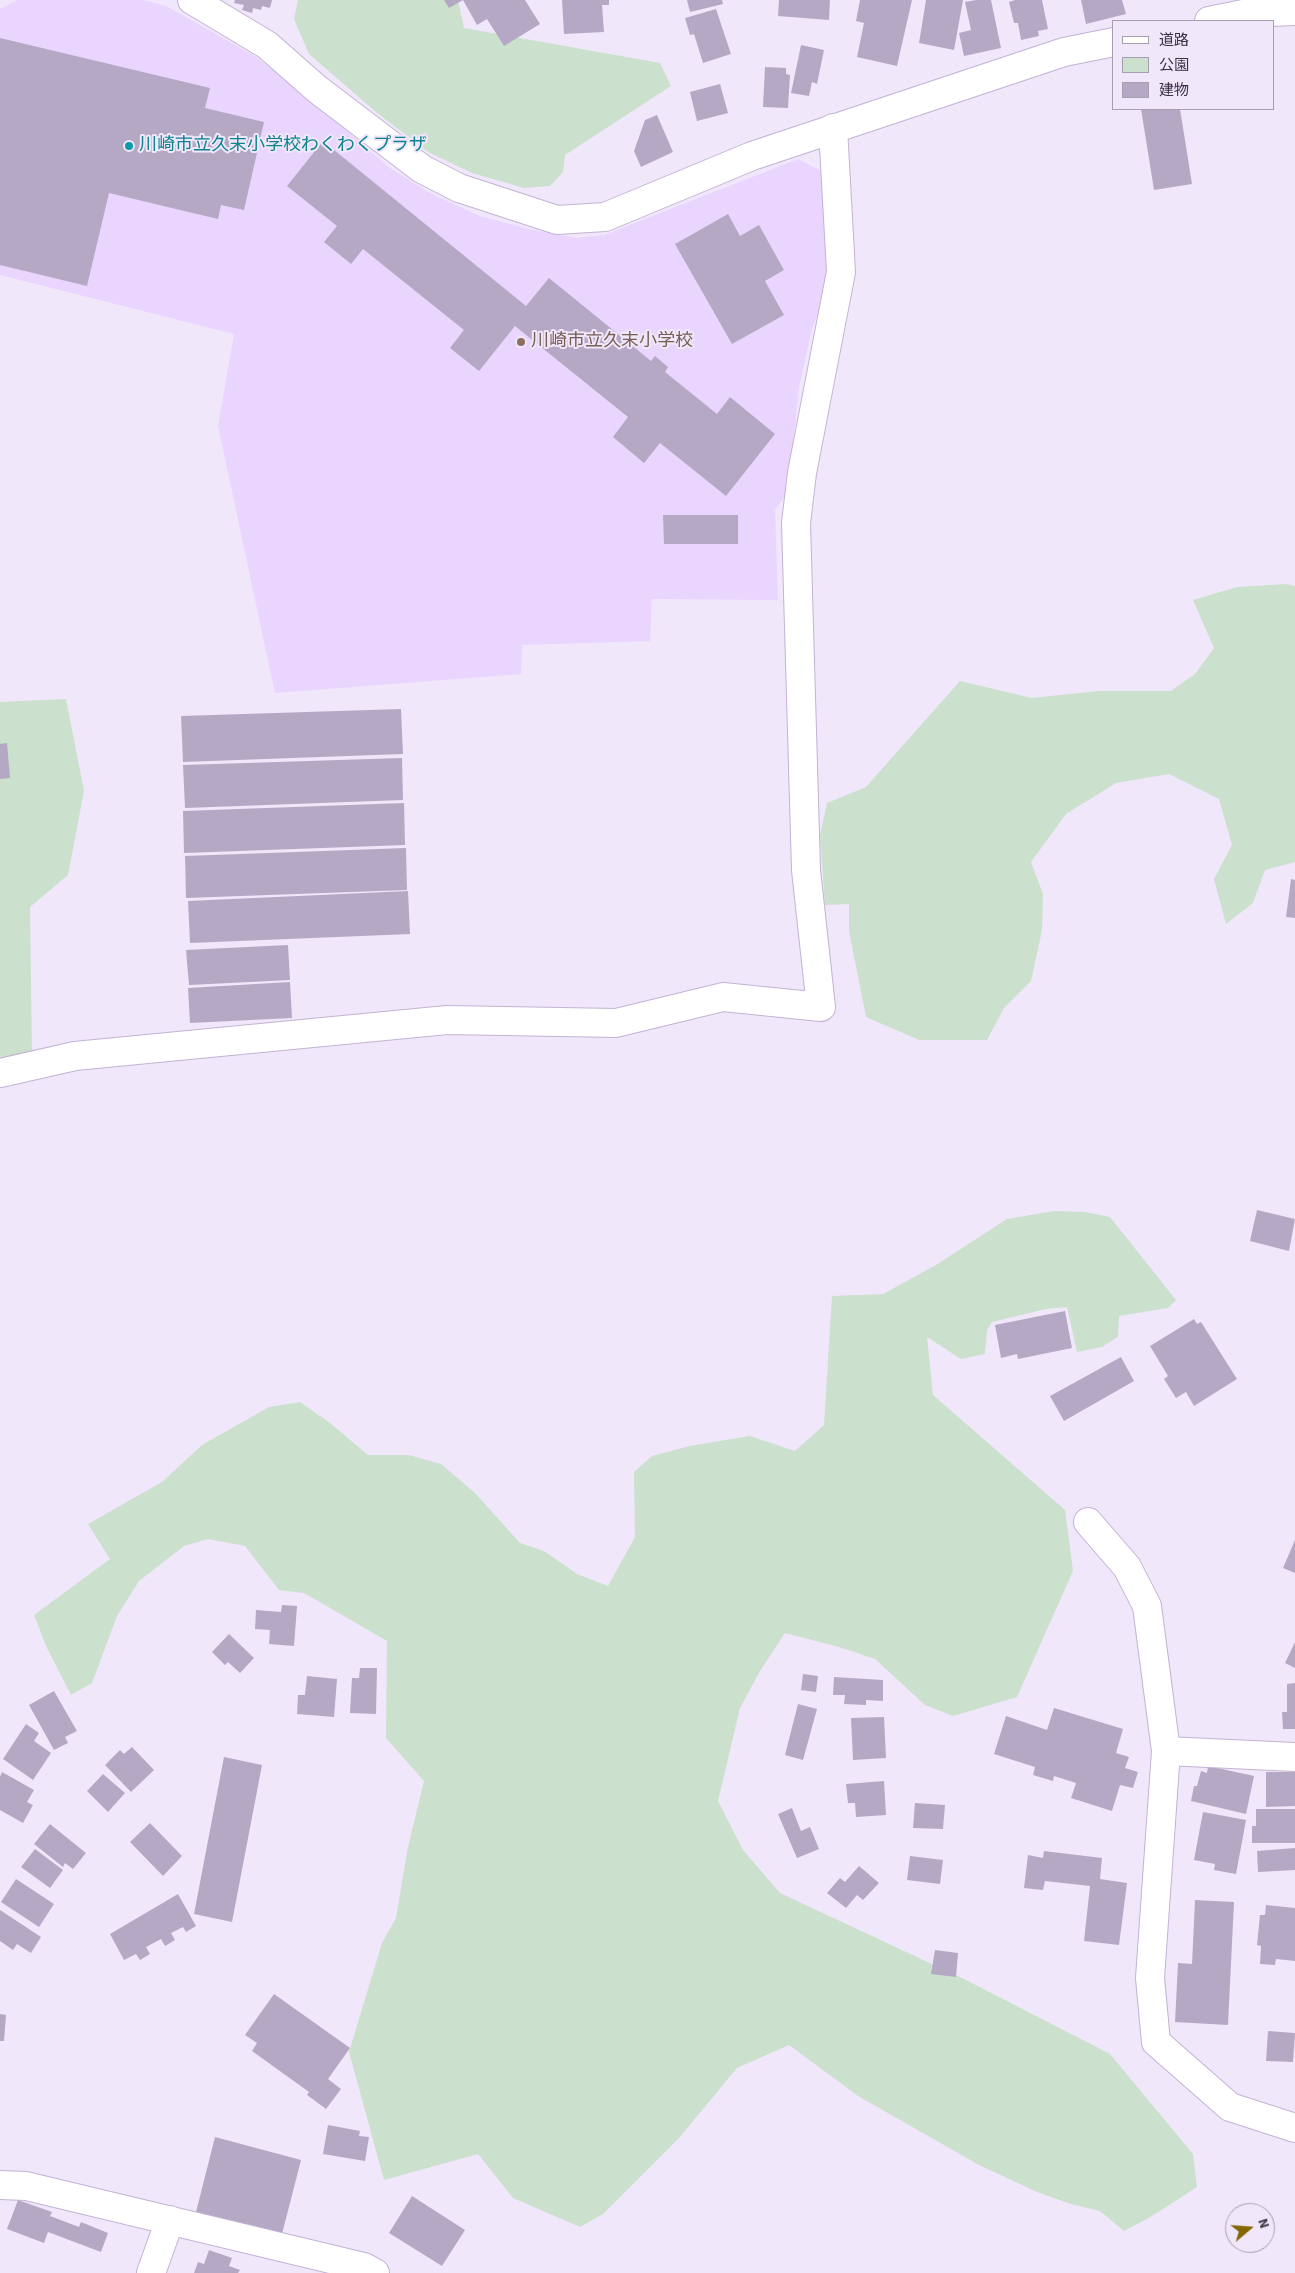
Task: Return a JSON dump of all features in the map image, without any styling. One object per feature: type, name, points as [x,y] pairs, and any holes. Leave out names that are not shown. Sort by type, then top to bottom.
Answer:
[{"type":"street","points":[[192,0],[267,45],[317,89],[422,169],[459,188],[557,220],[605,217],[752,156],[833,128],[1064,52],[1112,42]]},
{"type":"street","points":[[1214,20],[1248,13],[1295,11]]},
{"type":"street","points":[[0,1074],[75,1056],[447,1020],[616,1023],[723,997],[821,1007],[806,870],[796,522],[802,472],[841,272],[833,128]]},
{"type":"street","points":[[1088,1522],[1127,1567],[1148,1606],[1166,1751],[1150,1978],[1156,2042],[1230,2107],[1295,2128]]},
{"type":"street","points":[[1166,1751],[1295,1757]]},
{"type":"street","points":[[0,2185],[26,2186],[364,2267],[375,2273]]},
{"type":"street","points":[[151,2273],[170,2220]]},
{"type":"shaded area","name":"川崎市立久末小学校","points":[[18,0],[143,0],[166,6],[253,55],[297,88],[390,168],[428,192],[480,216],[533,230],[576,238],[604,235],[798,159],[825,173],[829,249],[822,303],[812,328],[799,387],[788,492],[775,510],[778,600],[652,599],[650,641],[522,645],[521,674],[275,693],[218,426],[234,334],[0,275],[0,9]]},
{"type":"green space","points":[[298,0],[458,0],[464,28],[660,63],[671,86],[565,155],[563,172],[550,186],[524,188],[472,173],[428,152],[376,112],[309,54],[294,19]]},
{"type":"green space","points":[[1286,584],[1295,586],[1295,862],[1265,870],[1253,903],[1226,924],[1214,879],[1232,845],[1219,799],[1169,774],[1116,783],[1066,814],[1031,862],[1043,894],[1042,930],[1031,981],[1004,1008],[987,1040],[919,1040],[866,1017],[849,931],[849,904],[825,905],[820,835],[827,803],[866,787],[960,681],[1032,698],[1098,691],[1171,691],[1195,674],[1214,648],[1193,600],[1237,587]]},
{"type":"green space","points":[[66,699],[84,791],[68,875],[30,907],[32,1055],[0,1057],[0,702]]},
{"type":"green space","points":[[1054,1211],[1085,1212],[1110,1217],[1176,1300],[1168,1308],[1119,1316],[1118,1337],[1102,1347],[1077,1352],[1067,1307],[1046,1309],[992,1322],[987,1330],[985,1354],[961,1359],[927,1337],[933,1395],[1065,1510],[1073,1571],[1017,1697],[953,1716],[925,1705],[875,1659],[839,1647],[785,1633],[760,1671],[740,1708],[718,1801],[743,1850],[780,1893],[966,1980],[1110,2054],[1193,2154],[1197,2187],[1147,2219],[1124,2231],[1100,2211],[1071,2204],[1037,2192],[979,2165],[858,2096],[789,2045],[737,2068],[679,2138],[603,2214],[580,2227],[513,2198],[478,2154],[384,2180],[349,2052],[382,1943],[396,1918],[408,1847],[424,1781],[386,1738],[387,1641],[304,1593],[279,1590],[245,1546],[208,1539],[184,1546],[139,1581],[117,1616],[92,1683],[71,1695],[46,1646],[34,1615],[110,1559],[88,1524],[162,1482],[202,1445],[269,1407],[300,1402],[330,1423],[368,1455],[409,1455],[441,1464],[475,1493],[520,1543],[544,1551],[577,1574],[608,1586],[635,1537],[634,1472],[652,1456],[690,1446],[750,1436],[795,1451],[824,1425],[832,1296],[883,1294],[936,1265],[1007,1219]]},
{"type":"building","points":[[235,0],[272,0],[270,8],[262,6],[261,10],[253,8],[252,13],[242,10],[244,5],[234,3]]},
{"type":"building","points":[[444,0],[463,0],[449,8]]},
{"type":"building","points":[[463,0],[525,0],[540,24],[504,46],[487,19],[477,25]]},
{"type":"building","points":[[562,0],[609,0],[609,5],[602,5],[604,32],[564,34]]},
{"type":"building","points":[[687,0],[722,0],[723,4],[690,12]]},
{"type":"building","points":[[779,0],[830,0],[829,20],[778,16]]},
{"type":"building","points":[[860,0],[912,0],[897,66],[857,57],[864,23],[856,21]]},
{"type":"building","points":[[926,0],[963,0],[954,50],[919,43]]},
{"type":"building","points":[[991,0],[1001,48],[964,56],[959,33],[971,30],[965,2]]},
{"type":"building","points":[[1015,0],[1042,0],[1048,29],[1038,31],[1039,36],[1021,40],[1018,23],[1014,23],[1009,2]]},
{"type":"building","points":[[1081,0],[1122,0],[1126,14],[1086,24]]},
{"type":"building","points":[[716,9],[731,54],[703,63],[694,34],[690,35],[685,18]]},
{"type":"building","name":"川崎市立久末小学校わくわくプラザ","points":[[0,38],[210,88],[205,108],[264,122],[244,210],[221,205],[218,219],[109,193],[87,286],[0,265]]},
{"type":"building","points":[[801,45],[824,50],[817,84],[812,82],[809,96],[791,93]]},
{"type":"building","points":[[765,67],[786,68],[786,74],[790,75],[788,108],[763,107]]},
{"type":"building","points":[[720,84],[728,113],[697,121],[690,92]]},
{"type":"building","points":[[1141,110],[1180,110],[1192,184],[1154,190]]},
{"type":"building","points":[[657,115],[673,152],[641,167],[634,151],[645,120]]},
{"type":"building","points":[[323,141],[526,306],[549,278],[651,361],[655,356],[668,367],[665,372],[717,414],[730,397],[775,434],[726,496],[660,443],[644,463],[613,437],[628,417],[515,326],[479,371],[450,348],[464,330],[363,249],[351,264],[324,242],[337,226],[287,186]]},
{"type":"building","points":[[728,214],[740,236],[759,225],[784,270],[765,281],[784,315],[732,344],[675,244]]},
{"type":"building","points":[[663,515],[738,515],[738,544],[664,544]]},
{"type":"building","points":[[401,709],[403,754],[183,762],[181,716]]},
{"type":"building","points":[[7,743],[10,778],[0,779],[0,744]]},
{"type":"building","points":[[402,758],[403,800],[185,808],[183,765]]},
{"type":"building","points":[[404,803],[405,845],[184,853],[183,811]]},
{"type":"building","points":[[406,848],[407,890],[186,898],[185,856]]},
{"type":"building","points":[[1291,879],[1295,880],[1295,918],[1286,917]]},
{"type":"building","points":[[408,891],[410,934],[190,943],[188,901]]},
{"type":"building","points":[[288,945],[290,980],[189,985],[186,950]]},
{"type":"building","points":[[290,982],[292,1018],[190,1023],[188,988]]},
{"type":"building","points":[[1257,1210],[1295,1219],[1289,1251],[1250,1241]]},
{"type":"building","points":[[1065,1311],[1072,1348],[1018,1359],[1017,1354],[1001,1358],[995,1325]]},
{"type":"building","points":[[1194,1319],[1197,1324],[1201,1322],[1237,1379],[1194,1406],[1186,1392],[1176,1398],[1164,1379],[1168,1376],[1150,1346]]},
{"type":"building","points":[[1121,1357],[1134,1381],[1064,1421],[1050,1396]]},
{"type":"building","points":[[1295,1540],[1295,1573],[1283,1568]]},
{"type":"building","points":[[282,1605],[297,1606],[294,1646],[269,1644],[270,1630],[255,1629],[256,1610],[281,1612]]},
{"type":"building","points":[[229,1634],[254,1658],[240,1673],[228,1662],[225,1665],[212,1652]]},
{"type":"building","points":[[1295,1642],[1295,1668],[1285,1663]]},
{"type":"building","points":[[360,1668],[377,1668],[376,1714],[350,1713],[352,1678],[359,1678]]},
{"type":"building","points":[[803,1674],[818,1676],[816,1692],[801,1690]]},
{"type":"building","points":[[307,1676],[337,1679],[334,1717],[297,1714],[298,1695],[305,1695]]},
{"type":"building","points":[[834,1677],[883,1680],[883,1701],[866,1700],[866,1705],[844,1704],[845,1695],[833,1695]]},
{"type":"building","points":[[1295,1683],[1295,1729],[1283,1729],[1282,1712],[1287,1712],[1287,1684]]},
{"type":"building","points":[[54,1691],[77,1731],[65,1737],[68,1743],[54,1750],[29,1705]]},
{"type":"building","points":[[798,1704],[817,1709],[803,1760],[785,1755]]},
{"type":"building","points":[[1054,1708],[1123,1729],[1116,1753],[1129,1757],[1125,1768],[1138,1772],[1133,1788],[1120,1785],[1112,1811],[1071,1798],[1076,1783],[1054,1776],[1053,1781],[1033,1775],[1035,1767],[994,1754],[1006,1716],[1047,1730]]},
{"type":"building","points":[[884,1717],[886,1758],[853,1760],[851,1718]]},
{"type":"building","points":[[26,1724],[39,1733],[34,1741],[51,1753],[33,1780],[3,1759]]},
{"type":"building","points":[[132,1747],[154,1770],[131,1792],[105,1765],[120,1750],[124,1754]]},
{"type":"building","points":[[224,1757],[262,1765],[232,1922],[194,1914]]},
{"type":"building","points":[[1208,1766],[1254,1776],[1246,1814],[1191,1801],[1194,1786],[1197,1786],[1201,1771],[1207,1773]]},
{"type":"building","points":[[2,1772],[34,1790],[27,1802],[33,1805],[23,1823],[0,1810],[0,1777]]},
{"type":"building","points":[[1266,1772],[1295,1772],[1295,1806],[1266,1807]]},
{"type":"building","points":[[103,1774],[125,1793],[108,1812],[87,1791]]},
{"type":"building","points":[[884,1781],[886,1815],[856,1817],[855,1803],[848,1803],[846,1784]]},
{"type":"building","points":[[915,1803],[945,1805],[943,1829],[913,1828]]},
{"type":"building","points":[[792,1808],[801,1831],[810,1827],[819,1849],[797,1858],[778,1814]]},
{"type":"building","points":[[1256,1809],[1295,1809],[1295,1843],[1252,1843],[1252,1826],[1256,1826]]},
{"type":"building","points":[[1203,1812],[1246,1820],[1236,1874],[1214,1870],[1215,1864],[1194,1860]]},
{"type":"building","points":[[150,1823],[182,1856],[163,1876],[130,1842]]},
{"type":"building","points":[[50,1824],[86,1853],[73,1869],[65,1863],[63,1867],[34,1844]]},
{"type":"building","points":[[1295,1848],[1295,1870],[1258,1872],[1257,1851]]},
{"type":"building","points":[[35,1849],[63,1870],[50,1888],[21,1867]]},
{"type":"building","points":[[1044,1851],[1102,1858],[1100,1879],[1127,1883],[1119,1945],[1084,1941],[1090,1886],[1045,1881],[1043,1890],[1024,1888],[1028,1855],[1043,1858]]},
{"type":"building","points":[[910,1856],[943,1860],[940,1884],[907,1880]]},
{"type":"building","points":[[859,1866],[879,1883],[863,1900],[857,1895],[846,1908],[827,1893],[840,1878],[845,1882]]},
{"type":"building","points":[[16,1879],[54,1904],[39,1927],[1,1902]]},
{"type":"building","points":[[178,1894],[196,1926],[186,1932],[183,1927],[171,1933],[175,1940],[165,1946],[161,1939],[146,1947],[150,1954],[140,1960],[136,1954],[124,1960],[110,1934]]},
{"type":"building","points":[[1195,1900],[1234,1902],[1228,2025],[1175,2022],[1178,1963],[1192,1964]]},
{"type":"building","points":[[1266,1905],[1295,1908],[1295,1961],[1276,1959],[1275,1965],[1260,1964],[1261,1946],[1257,1945],[1260,1915],[1265,1915]]},
{"type":"building","points":[[0,1910],[41,1937],[31,1953],[17,1944],[13,1950],[0,1941]]},
{"type":"building","points":[[935,1950],[958,1953],[956,1977],[931,1974]]},
{"type":"building","points":[[274,1994],[350,2048],[328,2079],[341,2089],[326,2109],[307,2095],[309,2092],[252,2051],[257,2043],[245,2035]]},
{"type":"building","points":[[0,2014],[6,2015],[4,2041],[0,2041]]},
{"type":"building","points":[[1268,2031],[1295,2033],[1293,2062],[1266,2061]]},
{"type":"building","points":[[328,2125],[360,2131],[359,2136],[369,2137],[365,2161],[323,2154]]},
{"type":"building","points":[[215,2137],[301,2160],[282,2234],[196,2212]]},
{"type":"building","points":[[412,2196],[465,2230],[442,2266],[389,2233]]},
{"type":"building","points":[[18,2200],[52,2212],[50,2216],[79,2227],[81,2222],[108,2233],[101,2252],[48,2232],[44,2243],[7,2229]]},
{"type":"building","points":[[209,2250],[232,2258],[229,2266],[240,2270],[238,2273],[194,2273],[198,2262],[204,2264]]},
{"type":"place","name":"川崎市立久末小学校わくわくプラザ","points":[[129,146]]},
{"type":"place","name":"川崎市立久末小学校","points":[[521,342]]}]
